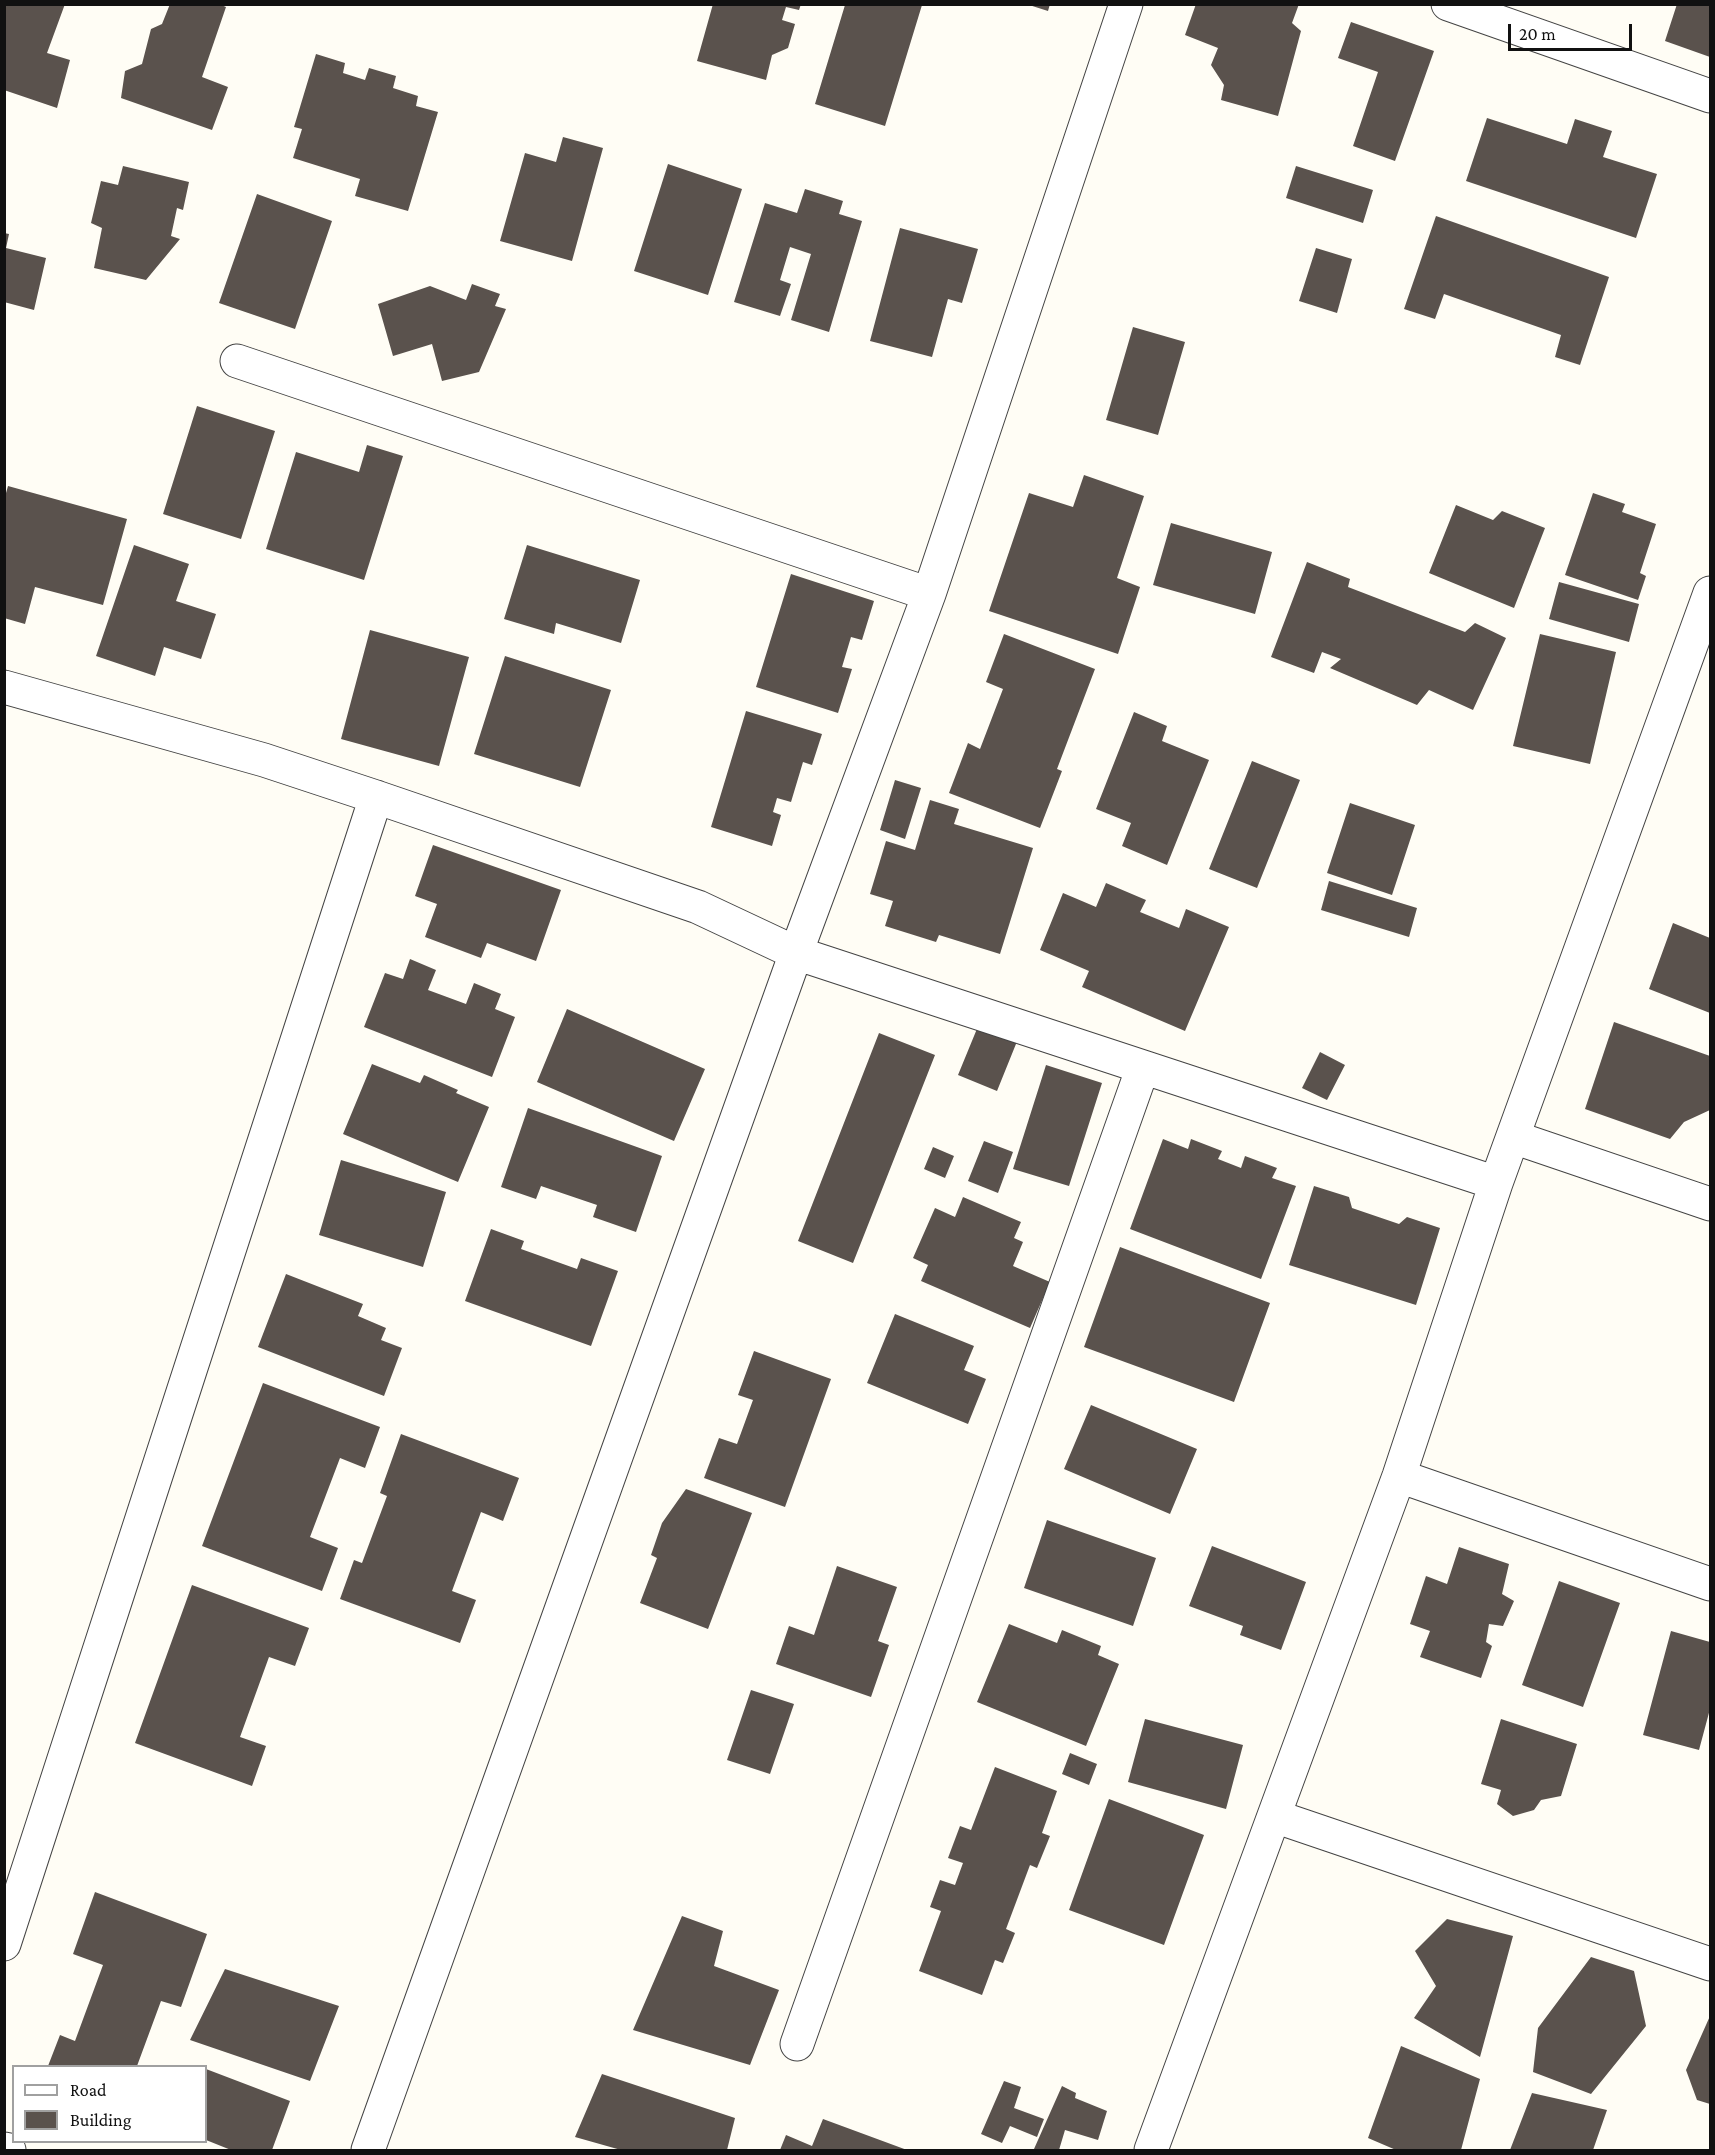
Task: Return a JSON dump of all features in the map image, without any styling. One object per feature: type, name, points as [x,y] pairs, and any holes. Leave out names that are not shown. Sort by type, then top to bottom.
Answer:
[{"type":"street","points":[[368,2151],[796,953],[929,594],[1126,4]]},
{"type":"street","points":[[1448,4],[1710,96]]},
{"type":"street","points":[[237,361],[929,594]]},
{"type":"street","points":[[1153,2150],[1399,1476],[1496,1183],[1710,593]]},
{"type":"street","points":[[4,687],[264,760],[376,797],[698,907],[796,953],[1496,1183]]},
{"type":"street","points":[[4,1944],[376,797]]},
{"type":"street","points":[[796,2044],[1143,1068]]},
{"type":"street","points":[[1513,1137],[1710,1204]]},
{"type":"street","points":[[1399,1476],[1710,1584]]},
{"type":"street","points":[[1274,1816],[1710,1964]]},
{"type":"building","points":[[4,4],[65,4],[47,53],[70,60],[57,108],[4,90]]},
{"type":"building","points":[[170,4],[219,4],[226,7],[202,77],[228,87],[212,130],[121,98],[125,71],[142,64],[151,29],[162,24]]},
{"type":"building","points":[[713,4],[801,4],[799,10],[786,7],[782,20],[795,24],[788,48],[772,55],[766,80],[697,61]]},
{"type":"building","points":[[1026,4],[1050,4],[1048,11]]},
{"type":"building","points":[[1196,4],[1299,4],[1292,23],[1301,31],[1278,116],[1221,100],[1224,85],[1211,65],[1218,48],[1185,35]]},
{"type":"building","points":[[1677,4],[1710,4],[1710,57],[1665,41]]},
{"type":"building","points":[[845,5],[922,5],[885,126],[815,104]]},
{"type":"building","points":[[1351,22],[1434,51],[1395,161],[1353,146],[1378,72],[1338,58]]},
{"type":"building","points":[[316,54],[345,63],[343,73],[365,80],[369,68],[396,76],[393,88],[418,96],[416,106],[438,112],[408,211],[355,196],[360,179],[293,158],[302,129],[294,127]]},
{"type":"building","points":[[1487,118],[1567,144],[1575,119],[1612,131],[1603,157],[1657,174],[1636,238],[1466,181]]},
{"type":"building","points":[[563,137],[603,148],[572,261],[500,241],[525,153],[556,162]]},
{"type":"building","points":[[668,164],[742,189],[708,295],[634,271]]},
{"type":"building","points":[[123,166],[189,182],[183,210],[177,208],[171,236],[180,239],[146,280],[94,268],[102,228],[91,223],[101,181],[118,185]]},
{"type":"building","points":[[1296,166],[1373,190],[1363,223],[1286,198]]},
{"type":"building","points":[[805,189],[843,201],[839,214],[862,221],[829,332],[791,320],[811,254],[790,247],[780,280],[791,284],[780,316],[734,302],[765,203],[797,213]]},
{"type":"building","points":[[257,194],[332,221],[295,329],[219,303]]},
{"type":"building","points":[[1436,216],[1609,277],[1580,365],[1555,357],[1561,335],[1444,294],[1435,319],[1404,309]]},
{"type":"building","points":[[900,228],[978,249],[962,303],[948,299],[932,357],[870,341]]},
{"type":"building","points":[[4,233],[9,234],[6,248],[46,258],[34,310],[4,302]]},
{"type":"building","points":[[1316,248],[1352,259],[1337,313],[1299,301]]},
{"type":"building","points":[[472,284],[500,294],[495,306],[506,309],[479,372],[442,381],[432,344],[393,356],[378,304],[430,286],[466,300]]},
{"type":"building","points":[[1133,327],[1185,342],[1158,435],[1106,420]]},
{"type":"building","points":[[197,406],[275,431],[241,539],[163,514]]},
{"type":"building","points":[[367,445],[403,456],[364,580],[266,549],[296,452],[359,472]]},
{"type":"building","points":[[1084,475],[1144,496],[1117,578],[1140,587],[1118,654],[989,611],[1029,493],[1073,507]]},
{"type":"building","points":[[8,486],[127,519],[103,605],[35,587],[25,624],[4,618],[4,500]]},
{"type":"building","points":[[1593,493],[1625,504],[1622,512],[1656,524],[1640,573],[1646,576],[1638,600],[1565,575]]},
{"type":"building","points":[[1456,505],[1493,520],[1502,511],[1545,528],[1514,608],[1429,573]]},
{"type":"building","points":[[1171,523],[1272,552],[1255,614],[1153,585]]},
{"type":"building","points":[[134,545],[189,564],[176,601],[216,614],[201,659],[164,647],[155,676],[96,656]]},
{"type":"building","points":[[527,545],[640,580],[621,643],[556,623],[554,634],[504,619]]},
{"type":"building","points":[[1307,562],[1350,579],[1348,587],[1465,632],[1475,623],[1506,638],[1473,710],[1429,690],[1417,705],[1330,668],[1341,659],[1322,652],[1314,673],[1271,657]]},
{"type":"building","points":[[791,574],[874,601],[862,640],[851,637],[842,667],[852,669],[838,713],[756,687]]},
{"type":"building","points":[[1559,582],[1639,604],[1629,642],[1549,619]]},
{"type":"building","points":[[370,630],[469,657],[439,766],[341,739]]},
{"type":"building","points":[[1004,634],[1095,669],[1057,769],[1062,771],[1040,828],[949,793],[968,743],[980,749],[1003,689],[986,682]]},
{"type":"building","points":[[1540,634],[1616,652],[1590,764],[1513,746]]},
{"type":"building","points":[[505,656],[611,690],[580,787],[474,754]]},
{"type":"building","points":[[746,711],[822,734],[812,765],[803,762],[791,802],[777,798],[773,812],[781,815],[772,846],[711,827]]},
{"type":"building","points":[[1134,712],[1167,726],[1162,741],[1209,760],[1167,865],[1122,846],[1131,823],[1096,809]]},
{"type":"building","points":[[1252,761],[1300,780],[1257,888],[1209,869]]},
{"type":"building","points":[[895,780],[921,788],[905,839],[880,830]]},
{"type":"building","points":[[930,800],[959,809],[954,824],[1033,848],[1000,954],[939,935],[936,942],[885,926],[893,901],[870,894],[886,841],[915,850]]},
{"type":"building","points":[[1350,803],[1415,825],[1392,895],[1327,873]]},
{"type":"building","points":[[433,845],[561,890],[536,961],[487,943],[481,958],[425,937],[437,904],[415,896]]},
{"type":"building","points":[[1329,881],[1417,908],[1409,937],[1321,910]]},
{"type":"building","points":[[1106,883],[1146,900],[1140,912],[1179,928],[1186,909],[1229,927],[1185,1031],[1082,987],[1089,971],[1040,950],[1063,893],[1096,907]]},
{"type":"building","points":[[1673,923],[1710,938],[1710,1013],[1649,989]]},
{"type":"building","points":[[410,959],[436,970],[428,990],[466,1004],[474,983],[501,994],[495,1009],[515,1017],[492,1077],[364,1027],[385,973],[403,979]]},
{"type":"building","points":[[567,1009],[705,1069],[674,1141],[537,1082]]},
{"type":"building","points":[[981,1019],[1020,1034],[997,1091],[958,1075]]},
{"type":"building","points":[[1614,1022],[1710,1056],[1710,1110],[1684,1122],[1670,1139],[1585,1109]]},
{"type":"building","points":[[879,1033],[935,1055],[853,1263],[798,1241]]},
{"type":"building","points":[[1320,1052],[1345,1065],[1327,1100],[1302,1088]]},
{"type":"building","points":[[372,1064],[420,1083],[424,1075],[458,1090],[456,1093],[489,1107],[458,1182],[343,1134]]},
{"type":"building","points":[[1046,1065],[1102,1083],[1069,1186],[1013,1169]]},
{"type":"building","points":[[528,1108],[662,1156],[636,1232],[593,1217],[597,1205],[541,1186],[536,1199],[501,1187]]},
{"type":"building","points":[[1163,1139],[1188,1149],[1191,1139],[1222,1151],[1218,1159],[1241,1168],[1245,1156],[1277,1168],[1272,1178],[1296,1186],[1261,1279],[1130,1229]]},
{"type":"building","points":[[984,1141],[1013,1152],[998,1193],[968,1181]]},
{"type":"building","points":[[933,1147],[954,1156],[945,1178],[924,1169]]},
{"type":"building","points":[[341,1160],[446,1192],[423,1267],[319,1235]]},
{"type":"building","points":[[1314,1186],[1349,1197],[1352,1208],[1399,1224],[1407,1217],[1440,1228],[1416,1305],[1289,1265]]},
{"type":"building","points":[[963,1197],[1021,1222],[1014,1238],[1023,1242],[1013,1266],[1050,1282],[1030,1328],[921,1281],[928,1265],[913,1258],[935,1208],[955,1217]]},
{"type":"building","points":[[491,1229],[524,1241],[521,1249],[577,1269],[581,1258],[618,1271],[591,1346],[465,1301]]},
{"type":"building","points":[[1120,1247],[1270,1303],[1234,1402],[1084,1347]]},
{"type":"building","points":[[286,1274],[363,1304],[358,1316],[386,1328],[381,1340],[402,1348],[384,1396],[258,1347]]},
{"type":"building","points":[[895,1314],[974,1346],[964,1370],[986,1379],[968,1424],[867,1383]]},
{"type":"building","points":[[754,1351],[831,1379],[785,1507],[704,1478],[719,1438],[737,1444],[753,1400],[738,1395]]},
{"type":"building","points":[[263,1383],[380,1427],[365,1468],[340,1458],[310,1537],[338,1548],[322,1591],[202,1546]]},
{"type":"building","points":[[1091,1405],[1197,1449],[1170,1514],[1064,1469]]},
{"type":"building","points":[[401,1434],[519,1478],[503,1521],[481,1512],[452,1591],[476,1600],[460,1643],[340,1599],[354,1560],[362,1563],[387,1496],[380,1493]]},
{"type":"building","points":[[686,1489],[752,1513],[708,1629],[640,1603],[657,1558],[651,1555],[662,1523]]},
{"type":"building","points":[[1047,1520],[1156,1558],[1133,1626],[1024,1588]]},
{"type":"building","points":[[1212,1546],[1306,1582],[1281,1650],[1240,1635],[1243,1626],[1189,1606]]},
{"type":"building","points":[[1459,1547],[1509,1564],[1502,1594],[1514,1601],[1503,1626],[1489,1624],[1486,1642],[1492,1646],[1481,1678],[1420,1657],[1430,1631],[1410,1624],[1426,1576],[1447,1584]]},
{"type":"building","points":[[837,1566],[897,1587],[878,1641],[889,1645],[871,1697],[776,1664],[789,1626],[814,1635]]},
{"type":"building","points":[[1559,1581],[1620,1603],[1583,1707],[1522,1685]]},
{"type":"building","points":[[192,1585],[309,1628],[295,1666],[269,1657],[240,1737],[266,1746],[252,1786],[135,1743]]},
{"type":"building","points":[[1009,1624],[1057,1643],[1062,1630],[1101,1646],[1098,1655],[1119,1664],[1086,1746],[977,1702]]},
{"type":"building","points":[[1671,1631],[1710,1642],[1710,1709],[1699,1750],[1643,1735]]},
{"type":"building","points":[[751,1690],[794,1704],[770,1774],[727,1760]]},
{"type":"building","points":[[1145,1719],[1243,1745],[1226,1809],[1128,1782]]},
{"type":"building","points":[[1501,1719],[1577,1744],[1561,1796],[1541,1800],[1534,1810],[1513,1816],[1497,1804],[1501,1790],[1481,1784]]},
{"type":"building","points":[[1070,1753],[1097,1764],[1089,1785],[1062,1774]]},
{"type":"building","points":[[995,1767],[1057,1791],[1042,1833],[1050,1836],[1037,1868],[1030,1865],[1006,1929],[1015,1933],[1003,1963],[995,1960],[982,1995],[919,1971],[941,1911],[930,1907],[940,1880],[955,1885],[963,1863],[948,1858],[960,1826],[971,1830]]},
{"type":"building","points":[[1109,1799],[1204,1835],[1164,1945],[1069,1910]]},
{"type":"building","points":[[95,1892],[207,1934],[181,2007],[161,2001],[137,2065],[48,2065],[60,2035],[75,2041],[103,1965],[73,1954]]},
{"type":"building","points":[[682,1916],[723,1931],[714,1966],[779,1990],[750,2065],[633,2030]]},
{"type":"building","points":[[1447,1919],[1513,1936],[1480,2057],[1414,2018],[1436,1986],[1415,1951]]},
{"type":"building","points":[[1591,1957],[1634,1971],[1646,2026],[1591,2094],[1533,2072],[1538,2028]]},
{"type":"building","points":[[225,1969],[339,2006],[310,2081],[190,2040]]},
{"type":"building","points":[[1710,2016],[1710,2104],[1697,2100],[1686,2070]]},
{"type":"building","points":[[1401,2046],[1480,2079],[1461,2150],[1396,2150],[1368,2138]]},
{"type":"building","points":[[207,2069],[290,2101],[272,2150],[231,2150],[207,2140]]},
{"type":"building","points":[[602,2074],[735,2118],[727,2150],[621,2150],[575,2137]]},
{"type":"building","points":[[1004,2081],[1021,2087],[1014,2108],[1044,2119],[1037,2137],[1010,2126],[1002,2143],[981,2134]]},
{"type":"building","points":[[1062,2086],[1076,2093],[1075,2098],[1107,2111],[1098,2140],[1065,2130],[1059,2150],[1034,2149]]},
{"type":"building","points":[[1532,2093],[1607,2110],[1593,2150],[1510,2150]]},
{"type":"building","points":[[823,2119],[907,2150],[780,2150],[786,2135],[812,2146]]}]
